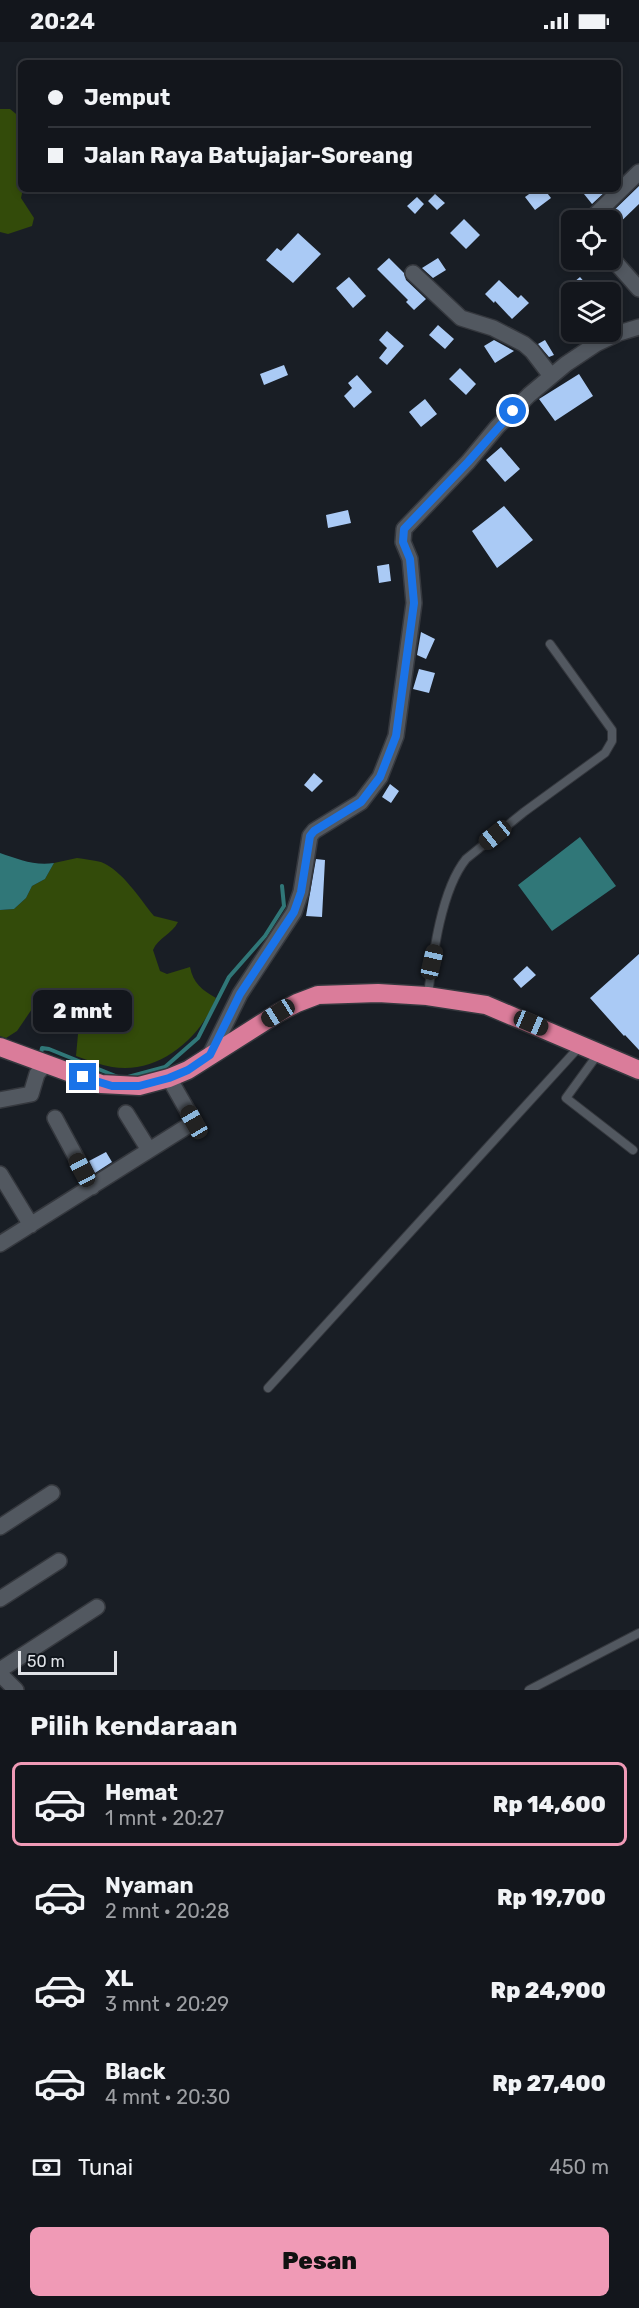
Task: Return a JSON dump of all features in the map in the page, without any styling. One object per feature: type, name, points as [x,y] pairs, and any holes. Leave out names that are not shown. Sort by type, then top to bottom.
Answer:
[{"type":"highway","points":[[0,1047],[101,1084],[139,1086],[188,1070],[278,1013],[318,995],[378,993],[428,996],[486,1005],[639,1070]]},
{"type":"street","points":[[621,190],[639,172]]},
{"type":"street","points":[[601,210],[619,192]]},
{"type":"street","points":[[621,269],[639,289]]},
{"type":"street","points":[[413,273],[461,318],[493,328],[524,344],[551,376]]},
{"type":"street","points":[[210,1055],[240,994],[294,912],[301,892],[310,836],[314,831],[366,797],[380,777],[396,736],[414,603],[410,559],[403,542],[404,529],[468,462],[497,427],[551,376],[596,344],[639,327]]},
{"type":"street","points":[[0,1100],[31,1094],[37,1074],[45,1064]]},
{"type":"street","points":[[0,1245],[194,1122],[169,1078]]},
{"type":"street","points":[[126,1113],[149,1150]]},
{"type":"street","points":[[55,1118],[92,1187]]},
{"type":"street","points":[[0,1174],[31,1225]]},
{"type":"street","points":[[0,1527],[52,1493]]},
{"type":"street","points":[[0,1599],[59,1560]]},
{"type":"street","points":[[16,1690],[0,1672],[97,1607]]},
{"type":"lane","points":[[428,996],[432,962],[451,880],[460,867],[466,859],[524,812],[605,753],[612,741],[612,730],[550,644]]},
{"type":"lane","points":[[268,1388],[581,1044]]},
{"type":"lane","points":[[599,1052],[566,1098],[633,1150]]},
{"type":"lane","points":[[529,1690],[639,1633]]},
{"type":"green space","points":[[0,109],[10,109],[18,116],[18,192],[22,192],[21,198],[34,218],[32,226],[8,234],[0,232]]},
{"type":"green space","points":[[77,858],[101,862],[109,866],[130,886],[154,916],[178,922],[153,950],[160,971],[167,974],[190,967],[199,985],[216,998],[200,1027],[189,1040],[161,1059],[146,1065],[129,1068],[112,1067],[76,1056],[78,1034],[92,1021],[94,1013],[77,999],[67,1003],[34,1006],[17,1031],[6,1038],[0,1036],[0,910],[14,909],[26,898],[32,886],[45,879],[54,863]]},
{"type":"shaded area","points":[[580,837],[616,886],[552,931],[518,885]]},
{"type":"shaded area","points":[[0,853],[33,863],[54,863],[45,879],[32,886],[26,898],[14,909],[0,910]]},
{"type":"building","points":[[639,186],[639,204],[621,221],[621,210],[614,210]]},
{"type":"building","points":[[532,192],[546,192],[551,198],[535,210],[525,197]]},
{"type":"building","points":[[586,192],[605,192],[592,204],[584,194]]},
{"type":"building","points":[[435,194],[445,203],[437,210],[428,201]]},
{"type":"building","points":[[417,197],[424,204],[415,214],[407,206]]},
{"type":"building","points":[[464,219],[480,235],[466,249],[450,233]]},
{"type":"building","points":[[298,233],[321,254],[293,283],[266,260],[277,248],[281,251]]},
{"type":"building","points":[[389,258],[404,273],[406,280],[426,299],[414,310],[406,302],[408,300],[377,269]]},
{"type":"building","points":[[438,258],[446,270],[433,278],[422,268]]},
{"type":"building","points":[[349,277],[366,296],[353,308],[336,288]]},
{"type":"building","points":[[580,277],[584,282],[574,282]]},
{"type":"building","points":[[499,280],[518,298],[521,295],[529,303],[512,319],[485,294]]},
{"type":"building","points":[[438,325],[454,339],[445,349],[429,335]]},
{"type":"building","points":[[387,331],[404,346],[387,365],[379,358],[387,348],[379,340]]},
{"type":"building","points":[[494,340],[514,351],[495,363],[484,346]]},
{"type":"building","points":[[545,340],[554,355],[549,357],[538,344]]},
{"type":"building","points":[[284,365],[288,375],[264,385],[260,374]]},
{"type":"building","points":[[460,368],[476,384],[466,395],[449,379]]},
{"type":"building","points":[[579,374],[593,396],[555,421],[539,399]]},
{"type":"building","points":[[357,375],[372,392],[354,408],[344,396],[352,388],[348,383]]},
{"type":"building","points":[[425,399],[437,414],[421,427],[409,412]]},
{"type":"building","points":[[501,447],[520,469],[505,482],[486,460]]},
{"type":"building","points":[[504,506],[533,540],[497,568],[472,531]]},
{"type":"building","points":[[348,510],[351,523],[328,528],[326,515]]},
{"type":"building","points":[[389,564],[391,581],[379,583],[377,566]]},
{"type":"building","points":[[421,632],[435,639],[426,659],[417,655]]},
{"type":"building","points":[[419,669],[435,673],[429,693],[413,689]]},
{"type":"building","points":[[314,773],[323,781],[312,792],[304,785]]},
{"type":"building","points":[[390,784],[399,791],[391,803],[382,797]]},
{"type":"building","points":[[316,859],[325,860],[322,917],[306,916]]},
{"type":"building","points":[[639,954],[639,1050],[590,998]]},
{"type":"building","points":[[527,966],[536,975],[521,988],[513,979]]},
{"type":"building","points":[[106,1152],[112,1162],[95,1173],[89,1161]]},
{"type":"waterway","points":[[128,1077],[165,1067],[198,1038],[229,977],[265,936],[284,906],[282,886]]},
{"type":"waterway","points":[[41,1053],[42,1048],[49,1049],[118,1077]]},
{"type":"route","points":[[83,1077],[112,1086],[139,1086],[188,1070],[210,1055],[240,994],[294,912],[301,892],[310,836],[314,831],[361,802],[371,791],[385,766],[396,736],[414,603],[410,559],[403,542],[404,529],[513,411]]}]
